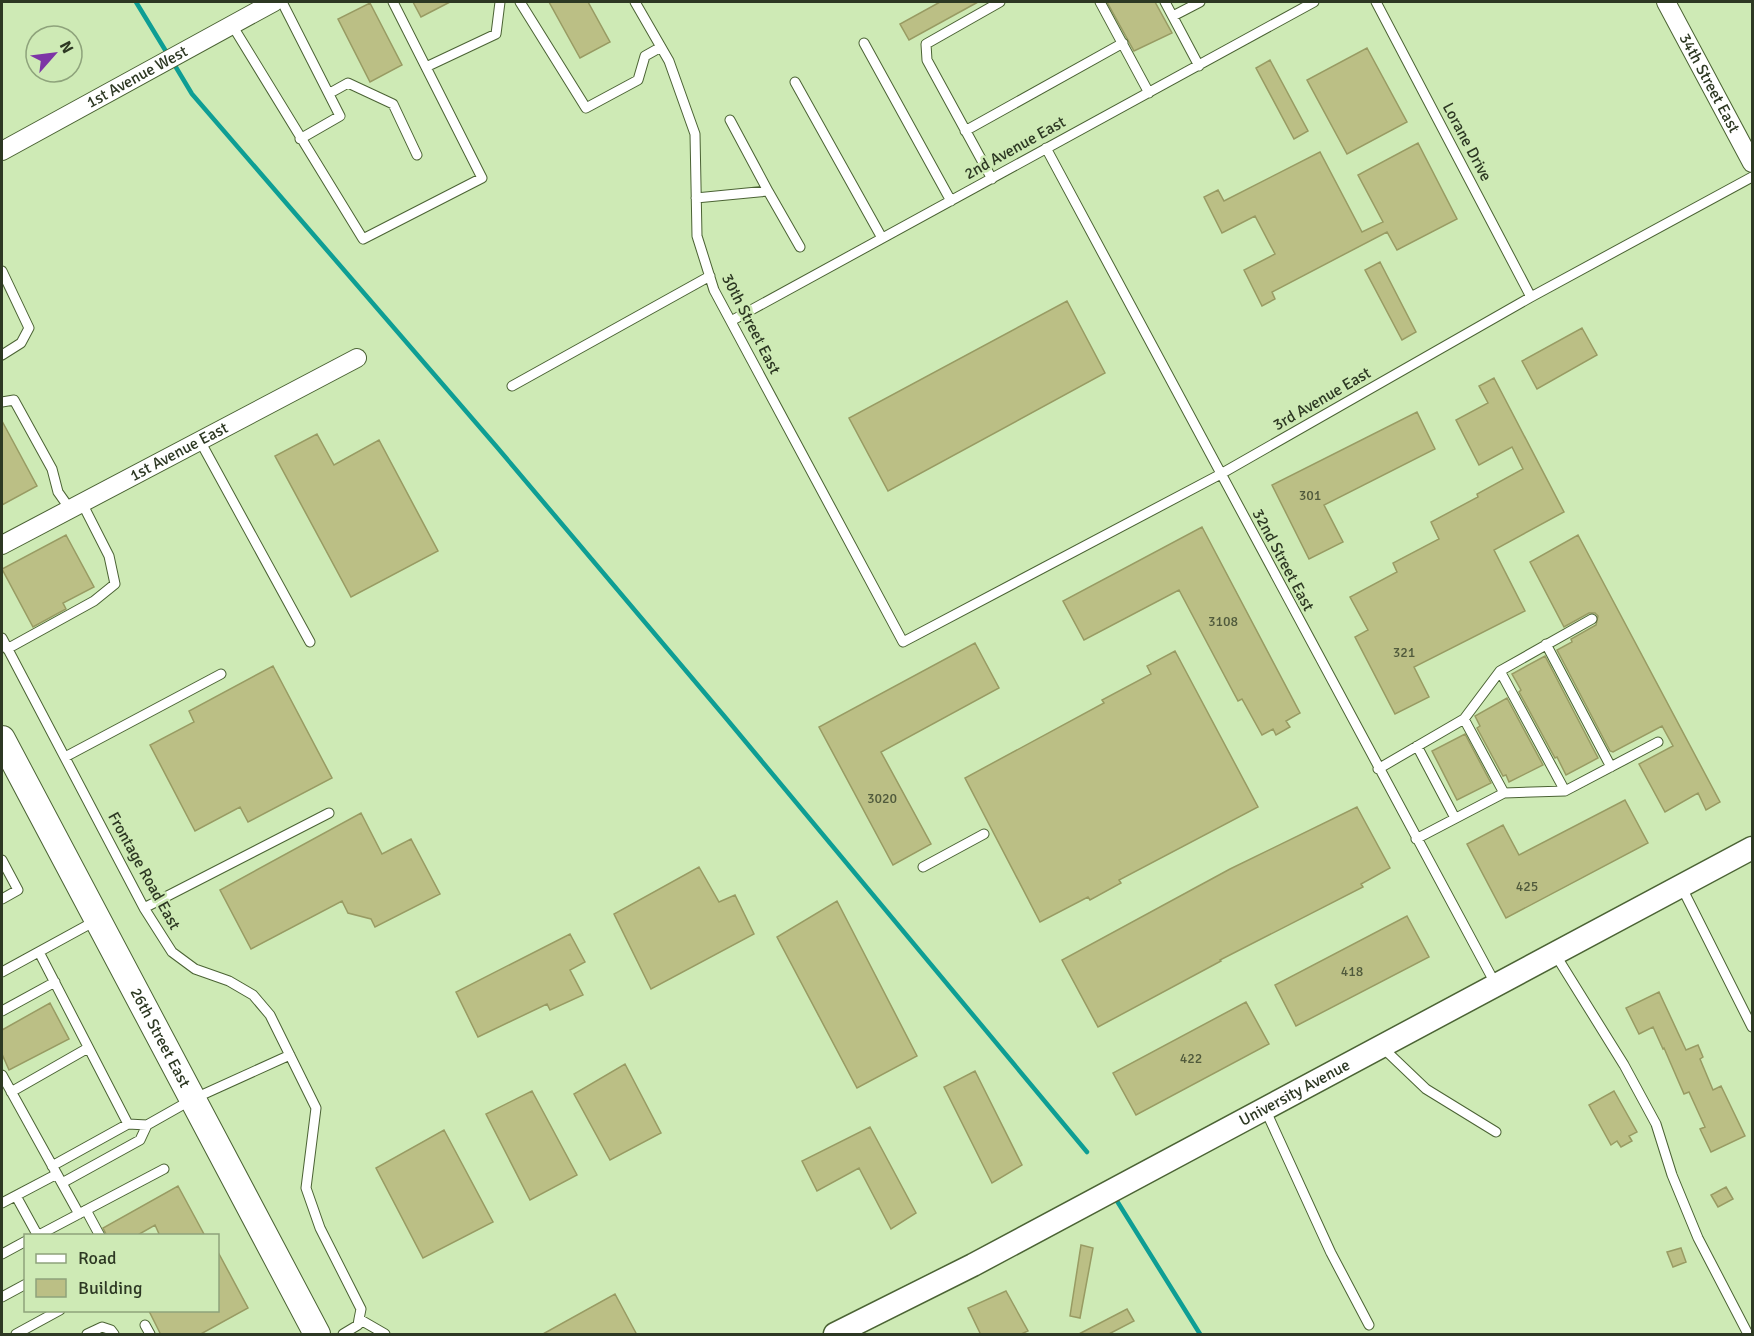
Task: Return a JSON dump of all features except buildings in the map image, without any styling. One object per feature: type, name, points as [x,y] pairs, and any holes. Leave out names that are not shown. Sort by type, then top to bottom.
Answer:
[{"type":"main road","name":"26th Street East","points":[[7,755],[317,1335]]},
{"type":"street","name":"1st Avenue West","points":[[2,151],[274,2]]},
{"type":"street","name":"34th Street East","points":[[1666,2],[1752,163]]},
{"type":"street","name":"1st Avenue East","points":[[2,545],[357,358]]},
{"type":"street","name":"University Avenue","points":[[835,1335],[973,1265],[1752,848]]},
{"type":"lane","points":[[282,2],[340,116],[300,139]]},
{"type":"lane","points":[[232,25],[363,239],[482,178],[393,2]]},
{"type":"lane","points":[[426,67],[496,34],[500,2]]},
{"type":"lane","points":[[520,2],[586,108],[638,80],[645,56],[661,47]]},
{"type":"lane","name":"30th Street East","points":[[634,2],[669,61],[695,134],[697,236],[714,290],[903,642]]},
{"type":"lane","points":[[992,179],[927,60],[926,44],[1000,2]]},
{"type":"lane","points":[[1100,2],[1149,93]]},
{"type":"lane","points":[[1166,2],[1199,66]]},
{"type":"lane","points":[[1173,16],[1200,2]]},
{"type":"lane","name":"2nd Avenue East","points":[[731,321],[1314,2]]},
{"type":"lane","name":"Lorane Drive","points":[[1376,2],[1531,297]]},
{"type":"lane","points":[[864,43],[951,201]]},
{"type":"lane","points":[[965,131],[1123,43]]},
{"type":"lane","points":[[795,82],[882,238]]},
{"type":"lane","points":[[330,93],[348,83],[393,104],[417,154]]},
{"type":"lane","points":[[730,120],[800,247]]},
{"type":"lane","name":"32nd Street East","points":[[1046,148],[1496,986]]},
{"type":"lane","name":"3rd Avenue East","points":[[903,642],[1220,475],[1531,297],[1752,177]]},
{"type":"lane","points":[[696,198],[768,191]]},
{"type":"lane","points":[[2,272],[29,328],[21,343],[2,355]]},
{"type":"lane","points":[[512,386],[710,276]]},
{"type":"lane","points":[[2,402],[14,400],[52,469],[58,492],[76,506],[109,556],[115,584],[94,601],[7,649]]},
{"type":"lane","points":[[200,441],[310,642]]},
{"type":"lane","points":[[1378,769],[1464,719],[1500,671],[1592,619]]},
{"type":"lane","name":"Frontage Road East","points":[[2,638],[144,908],[172,952],[195,969],[229,981],[253,995],[270,1015],[316,1108],[306,1188],[320,1228],[361,1309],[359,1319]]},
{"type":"lane","points":[[1545,644],[1611,767]]},
{"type":"lane","points":[[1500,671],[1565,792]]},
{"type":"lane","points":[[65,757],[221,674]]},
{"type":"lane","points":[[1464,719],[1504,793]]},
{"type":"lane","points":[[1416,839],[1504,793],[1565,792],[1658,742]]},
{"type":"lane","points":[[1417,746],[1455,818]]},
{"type":"lane","points":[[144,908],[329,813]]},
{"type":"lane","points":[[923,867],[984,834]]},
{"type":"lane","points":[[2,860],[18,890],[2,899]]},
{"type":"lane","points":[[1681,886],[1752,1027]]},
{"type":"lane","points":[[2,972],[97,920]]},
{"type":"lane","points":[[39,952],[128,1124]]},
{"type":"lane","points":[[1555,954],[1624,1065],[1656,1124],[1672,1175],[1698,1238],[1748,1335]]},
{"type":"lane","points":[[2,1011],[55,982]]},
{"type":"lane","points":[[1382,1047],[1426,1089],[1496,1132]]},
{"type":"lane","points":[[11,1092],[88,1048]]},
{"type":"lane","points":[[2,1203],[128,1124],[147,1125],[193,1100],[290,1055]]},
{"type":"lane","points":[[2,1075],[62,1184],[98,1234]]},
{"type":"lane","points":[[1265,1109],[1331,1253],[1369,1325]]},
{"type":"lane","points":[[62,1184],[140,1140],[147,1125]]},
{"type":"lane","points":[[39,1234],[164,1169]]},
{"type":"lane","points":[[16,1196],[36,1234]]},
{"type":"lane","points":[[2,1254],[24,1242]]},
{"type":"lane","points":[[2,1297],[24,1285]]},
{"type":"lane","points":[[16,1335],[58,1312]]},
{"type":"lane","points":[[343,1335],[358,1325],[359,1319],[386,1335]]},
{"type":"lane","points":[[145,1325],[150,1335]]},
{"type":"lane","points":[[87,1335],[102,1327],[111,1330],[114,1335]]},
{"type":"waterway","points":[[136,2],[167,53]]},
{"type":"waterway","points":[[174,64],[192,94],[496,446],[1087,1152]]},
{"type":"waterway","points":[[1117,1201],[1200,1334]]}]
